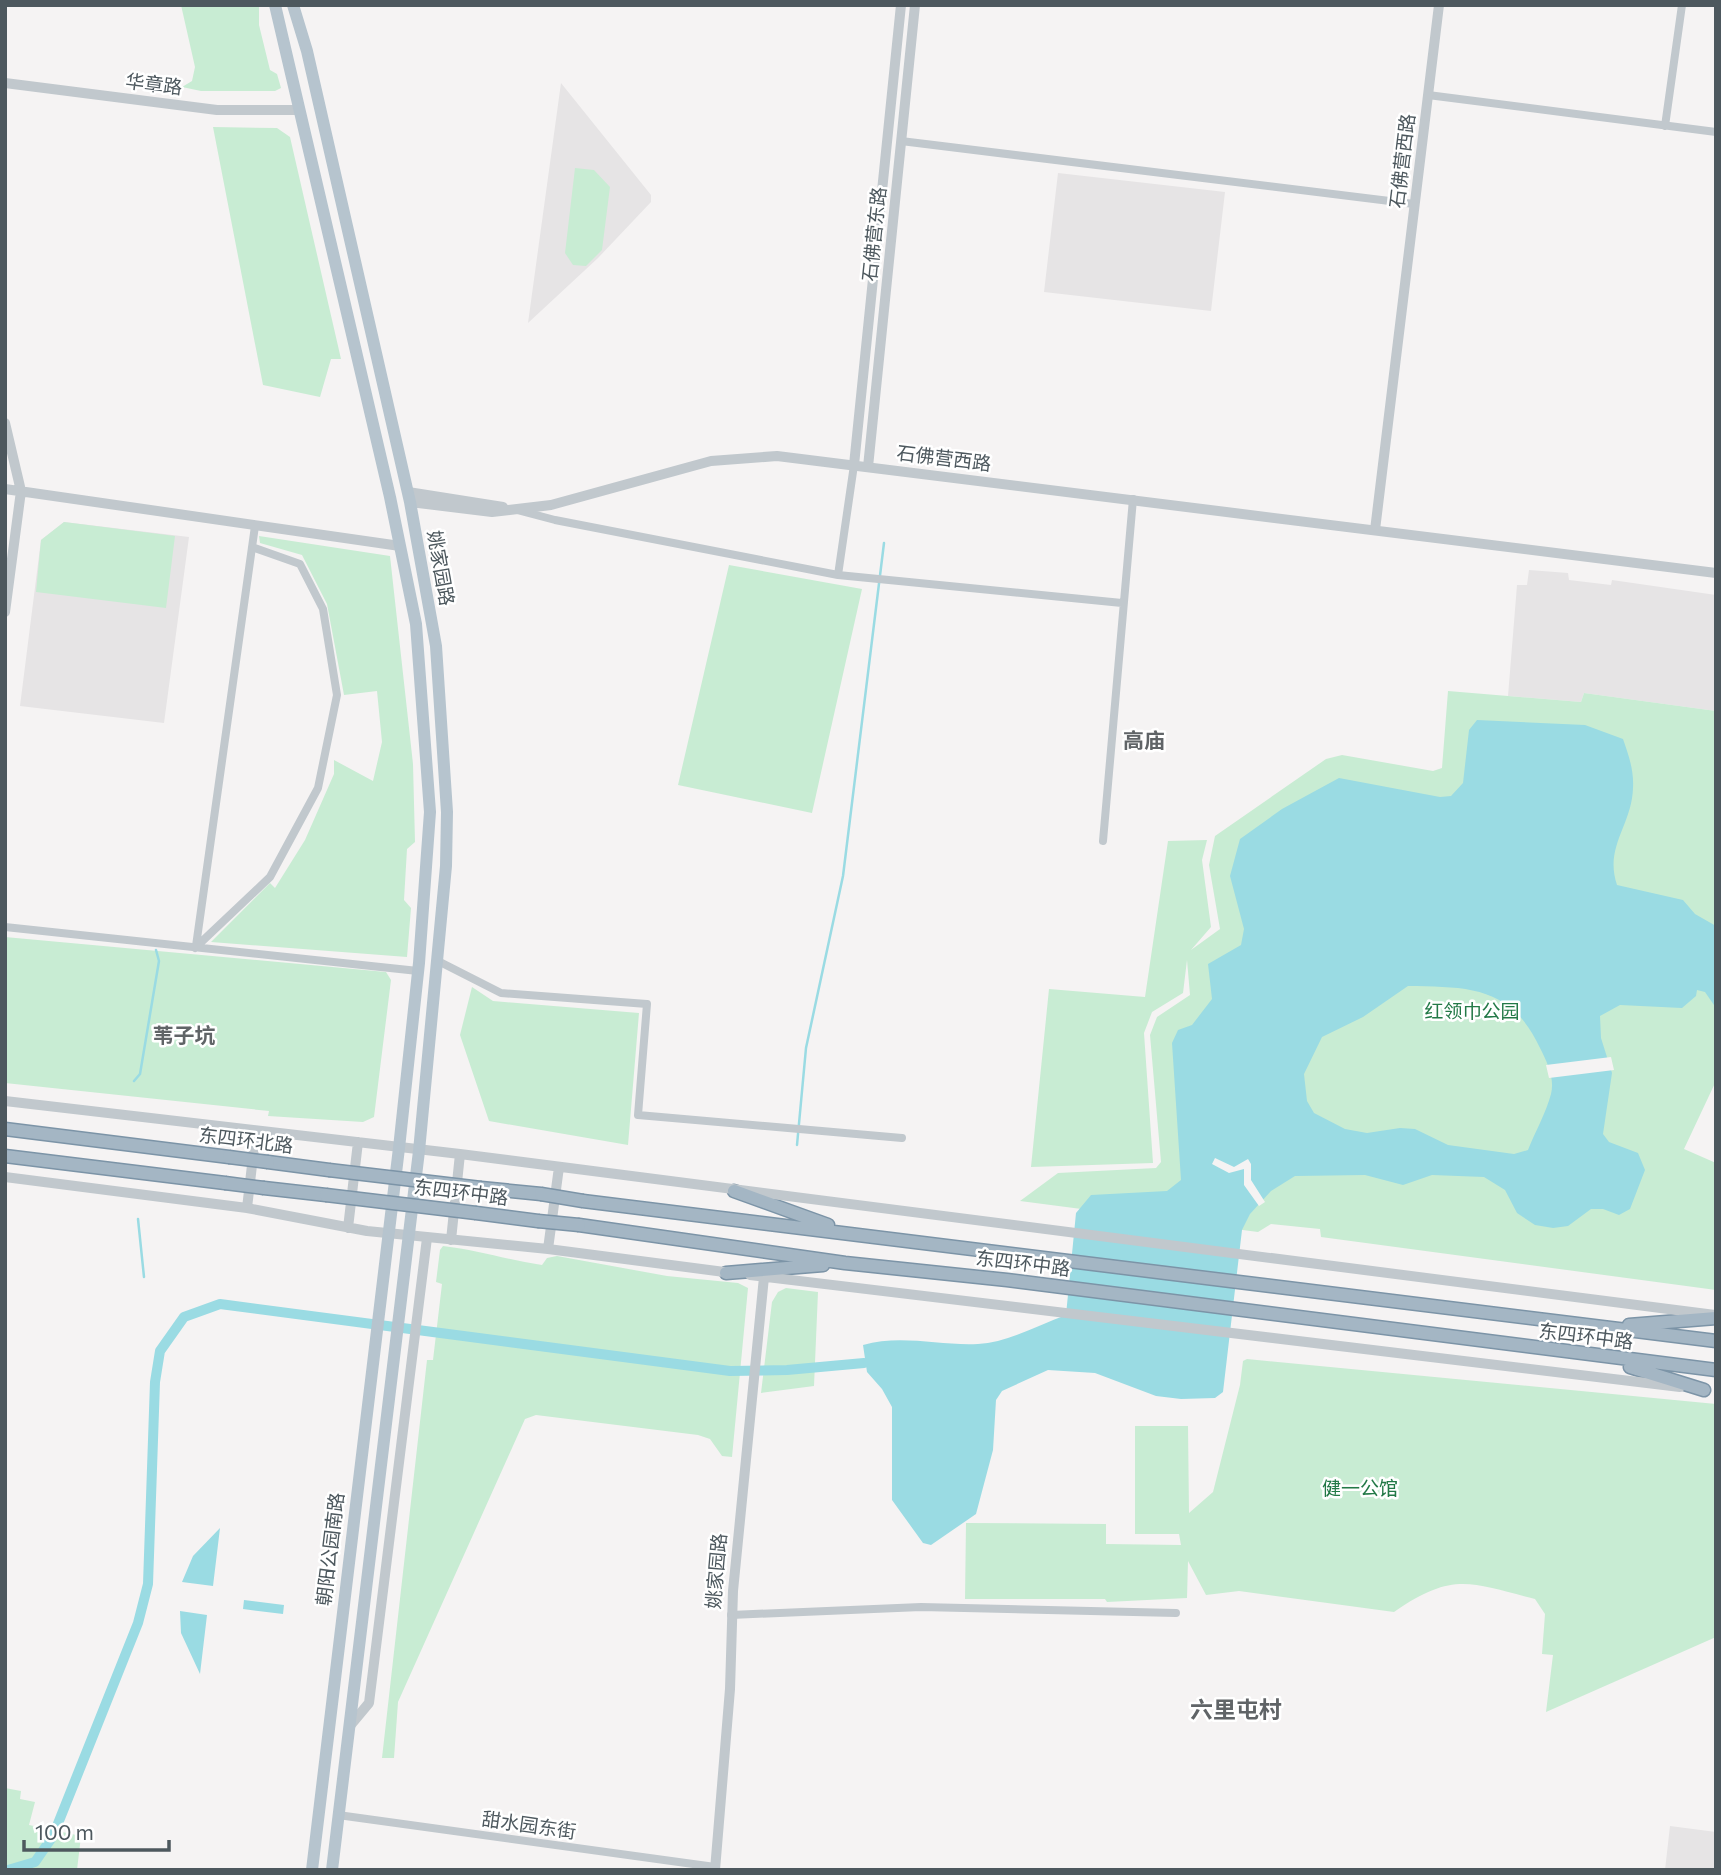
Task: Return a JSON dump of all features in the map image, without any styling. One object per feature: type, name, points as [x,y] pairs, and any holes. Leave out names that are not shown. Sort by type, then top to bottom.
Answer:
[{"type":"highway","name":"东四环北路","points":[[5,1129],[481,1188]]},
{"type":"highway","name":"东四环中路","points":[[5,1156],[579,1225],[845,1263],[1007,1280],[1716,1370]]},
{"type":"highway","name":"东四环中路","points":[[481,1188],[1716,1341]]},
{"type":"highway","points":[[734,1191],[848,1233]]},
{"type":"highway","points":[[726,1273],[845,1263]]},
{"type":"highway","points":[[1602,1327],[1716,1316]]},
{"type":"highway","points":[[1600,1357],[1710,1390]]},
{"type":"main road","name":"姚家园路","points":[[275,5],[416,624],[430,812],[418,971],[388,1234]]},
{"type":"main road","name":"姚家园路","points":[[293,5],[307,51],[409,497],[436,646],[443,738],[446,866],[409,1237]]},
{"type":"main road","name":"朝阳公园南路","points":[[312,1870],[388,1234]]},
{"type":"main road","points":[[332,1870],[409,1237]]},
{"type":"street","name":"石佛营东路","points":[[854,466],[901,5]]},
{"type":"street","name":"石佛营东路","points":[[868,467],[915,5]]},
{"type":"street","name":"石佛营西路","points":[[1375,530],[1439,5]]},
{"type":"street","points":[[1665,125],[1682,5]]},
{"type":"street","name":"华章路","points":[[5,83],[217,110],[299,110]]},
{"type":"street","points":[[1428,95],[1716,132]]},
{"type":"street","points":[[901,141],[1415,205]]},
{"type":"street","points":[[5,423],[21,491],[5,612]]},
{"type":"street","name":"石佛营西路","points":[[409,497],[492,512],[551,505],[711,461],[777,456],[1716,573]]},
{"type":"street","points":[[838,575],[854,466]]},
{"type":"street","points":[[5,489],[400,546]]},
{"type":"street","points":[[1103,841],[1133,499]]},
{"type":"street","points":[[514,509],[555,520],[838,575],[1122,603]]},
{"type":"street","points":[[195,947],[255,527]]},
{"type":"street","points":[[195,947],[270,877],[318,788],[337,695],[323,609],[300,564],[252,547]]},
{"type":"street","points":[[5,927],[418,971]]},
{"type":"street","points":[[438,961],[501,993],[648,1004],[638,1115],[902,1138]]},
{"type":"street","name":"东四环北路","points":[[5,1101],[398,1149]]},
{"type":"street","points":[[247,1208],[256,1131]]},
{"type":"street","points":[[348,1228],[358,1143]]},
{"type":"street","name":"东四环中路","points":[[398,1149],[460,1154],[1716,1316]]},
{"type":"street","points":[[451,1240],[460,1154]]},
{"type":"street","points":[[548,1249],[559,1167]]},
{"type":"street","points":[[5,1177],[247,1208],[409,1237],[548,1249],[764,1276]]},
{"type":"street","points":[[349,1727],[369,1703],[427,1238]]},
{"type":"street","name":"东四环中路","points":[[764,1276],[1710,1390]]},
{"type":"street","name":"姚家园路","points":[[715,1868],[730,1689],[732,1615],[764,1276]]},
{"type":"street","points":[[732,1615],[921,1607],[1176,1613]]},
{"type":"street","name":"甜水园东街","points":[[338,1815],[715,1868]]},
{"type":"shaded area","points":[[561,83],[651,195],[651,202],[598,258],[528,323]]},
{"type":"shaded area","points":[[1058,173],[1225,192],[1211,311],[1044,292]]},
{"type":"shaded area","points":[[64,522],[189,537],[164,723],[20,706],[41,540]]},
{"type":"shaded area","points":[[1529,570],[1568,573],[1569,580],[1611,585],[1612,580],[1716,595],[1716,711],[1584,693],[1581,702],[1508,696],[1517,585],[1527,585]]},
{"type":"shaded area","points":[[1670,1826],[1716,1832],[1716,1870],[1665,1870]]},
{"type":"green space","points":[[181,5],[259,5],[259,25],[270,70],[277,74],[281,88],[275,91],[201,91],[182,87],[192,81],[195,67]]},
{"type":"green space","points":[[213,127],[277,128],[290,137],[341,359],[331,359],[320,397],[263,385]]},
{"type":"green space","points":[[575,168],[594,170],[610,187],[602,250],[586,266],[573,265],[565,253]]},
{"type":"green space","points":[[64,522],[175,536],[166,608],[36,592],[41,540]]},
{"type":"green space","points":[[259,536],[390,556],[413,764],[415,842],[407,849],[404,900],[411,908],[407,957],[211,942],[270,883],[275,888],[305,840],[334,774],[334,760],[373,781],[382,742],[377,691],[344,695],[327,604],[302,555],[260,543]]},
{"type":"green space","points":[[729,565],[862,589],[812,813],[678,785]]},
{"type":"green space","name":"红领巾公园","points":[[1448,691],[1581,702],[1584,693],[1716,711],[1716,1081],[1684,1149],[1716,1163],[1716,1290],[1321,1237],[1320,1229],[1271,1224],[1258,1232],[1020,1201],[1058,1173],[1156,1168],[1161,1162],[1150,1035],[1157,1017],[1190,995],[1187,960],[1183,993],[1152,1012],[1144,1033],[1153,1163],[1031,1167],[1049,989],[1145,997],[1168,841],[1207,840],[1202,860],[1211,927],[1191,950],[1220,929],[1209,865],[1215,836],[1326,759],[1342,755],[1433,771],[1442,768]]},
{"type":"green space","points":[[5,937],[386,972],[391,980],[374,1117],[363,1122],[268,1116],[269,1111],[5,1083]]},
{"type":"green space","points":[[472,987],[493,1001],[639,1013],[628,1145],[489,1121],[460,1035]]},
{"type":"green space","points":[[443,1246],[542,1265],[547,1258],[557,1256],[667,1276],[738,1283],[748,1288],[732,1457],[722,1456],[710,1439],[698,1435],[536,1415],[525,1419],[398,1702],[394,1758],[382,1758],[427,1360],[433,1360],[442,1284],[436,1282],[440,1250]]},
{"type":"green space","points":[[786,1288],[818,1292],[814,1386],[761,1393],[772,1302],[778,1292]]},
{"type":"green space","name":"健一公馆","points":[[1247,1359],[1716,1404],[1716,1637],[1546,1712],[1553,1655],[1542,1654],[1545,1614],[1535,1599],[1478,1585],[1463,1584],[1432,1590],[1394,1612],[1239,1591],[1206,1595],[1188,1561],[1187,1598],[1107,1602],[1105,1599],[965,1599],[966,1523],[1106,1524],[1106,1544],[1181,1545],[1179,1534],[1135,1534],[1135,1426],[1188,1426],[1189,1513],[1213,1492],[1240,1385],[1243,1361]]},
{"type":"green space","points":[[5,1788],[21,1791],[20,1799],[35,1802],[29,1825],[81,1836],[77,1870],[5,1870]]},
{"type":"water","points":[[1477,720],[1585,725],[1623,739],[1632,770],[1633,788],[1614,859],[1617,885],[1683,900],[1695,914],[1716,926],[1716,1008],[1705,992],[1697,990],[1696,996],[1682,1008],[1620,1005],[1600,1016],[1601,1038],[1612,1073],[1603,1134],[1609,1142],[1638,1153],[1645,1170],[1630,1209],[1619,1215],[1603,1209],[1591,1209],[1568,1226],[1553,1228],[1535,1225],[1517,1213],[1505,1190],[1484,1177],[1432,1175],[1403,1185],[1365,1175],[1295,1176],[1271,1191],[1250,1214],[1242,1230],[1223,1392],[1215,1398],[1181,1399],[1156,1396],[1095,1373],[1048,1370],[1002,1391],[996,1400],[993,1450],[976,1514],[931,1545],[923,1543],[892,1500],[892,1407],[882,1389],[867,1372],[863,1345],[892,1340],[989,1343],[1066,1315],[1076,1213],[1091,1195],[1167,1191],[1181,1180],[1172,1043],[1178,1030],[1192,1025],[1212,999],[1208,964],[1241,945],[1244,929],[1230,876],[1240,839],[1282,809],[1339,778],[1440,797],[1451,796],[1463,783],[1469,730]],"holes":[[[1408,986],[1450,987],[1486,994],[1502,1001],[1516,1012],[1529,1028],[1548,1064],[1552,1088],[1528,1150],[1514,1154],[1448,1145],[1415,1129],[1400,1128],[1367,1133],[1345,1129],[1314,1113],[1307,1101],[1304,1074],[1322,1037],[1363,1017]]]},
{"type":"water","points":[[220,1528],[213,1586],[182,1582],[193,1556]]},
{"type":"water","points":[[244,1600],[284,1605],[283,1614],[243,1609]]},
{"type":"water","points":[[180,1611],[207,1615],[200,1674],[181,1633]]},
{"type":"pier","points":[[1611,1057],[1614,1070],[1549,1078],[1546,1065]]},
{"type":"pier","points":[[1215,1158],[1234,1167],[1248,1159],[1251,1164],[1251,1180],[1265,1202],[1259,1206],[1244,1185],[1244,1169],[1229,1173],[1212,1164]]},
{"type":"waterway","points":[[797,1145],[806,1048],[843,876],[884,543]]},
{"type":"waterway","points":[[134,1081],[140,1074],[159,961],[156,950]]},
{"type":"waterway","points":[[138,1219],[144,1277]]},
{"type":"waterway","points":[[8,1870],[35,1862],[53,1836],[138,1623],[148,1584],[155,1382],[160,1351],[184,1317],[220,1304],[730,1371],[787,1370],[864,1363]]},
{"type":"district","name":"高庙","points":[[1144,741]]},
{"type":"district","name":"苇子坑","points":[[184,1036]]},
{"type":"district","name":"六里屯村","points":[[1236,1710]]}]
